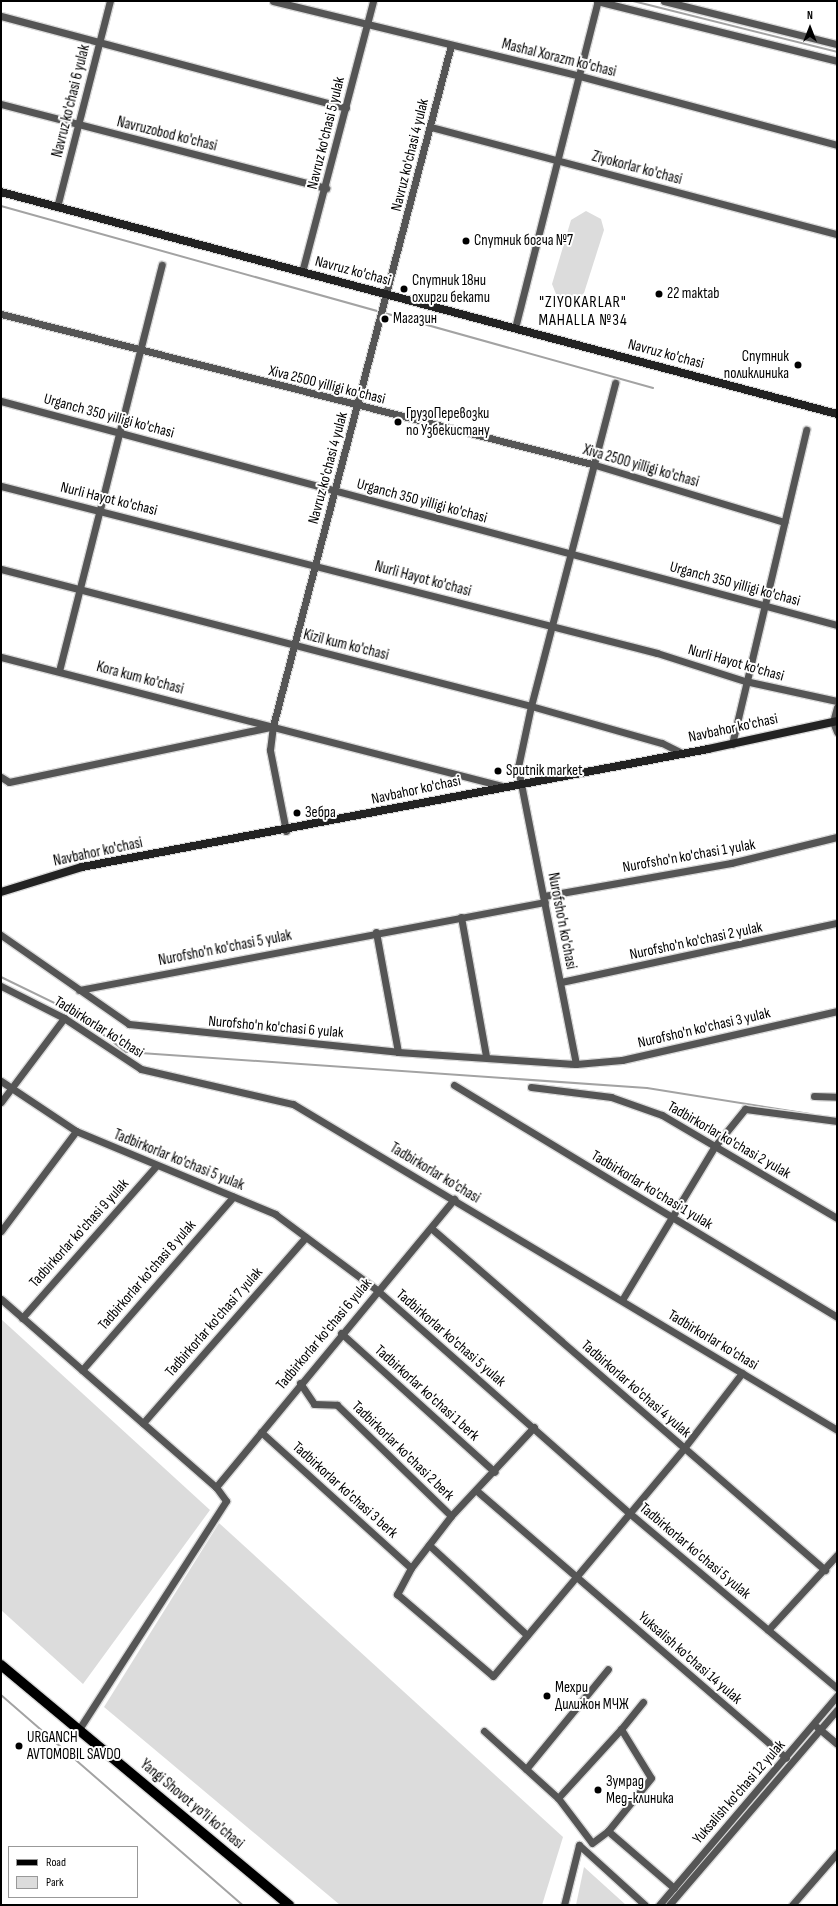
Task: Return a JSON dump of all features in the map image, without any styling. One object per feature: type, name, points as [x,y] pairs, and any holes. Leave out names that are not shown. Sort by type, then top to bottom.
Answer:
[{"type":"main road","name":"Yangi Shovot yo'li ko'chasi","points":[[1,1665],[290,1905]]},
{"type":"street","name":"Navruz ko'chasi 6 yulak","points":[[57,207],[110,1]]},
{"type":"street","name":"Mashal Xorazm ko'chasi","points":[[273,1],[580,76],[837,145]]},
{"type":"street","name":"Navruz ko'chasi 5 yulak","points":[[302,272],[326,188],[374,1]]},
{"type":"street","points":[[515,328],[559,160],[597,1],[837,61]]},
{"type":"street","points":[[664,1],[837,44]]},
{"type":"street","points":[[1,16],[346,108]]},
{"type":"street","name":"Navruz ko'chasi 4 yulak","points":[[286,830],[270,750],[273,726],[388,294],[452,45]]},
{"type":"street","name":"Navruzobod ko'chasi","points":[[1,104],[326,188]]},
{"type":"street","name":"Ziyokorlar ko'chasi","points":[[430,127],[837,234]]},
{"type":"street","name":"Navruz ko'chasi","points":[[1,192],[837,414]]},
{"type":"street","points":[[59,671],[162,265]]},
{"type":"street","name":"Xiva 2500 yilligi ko'chasi","points":[[1,314],[358,406],[592,464],[784,522]]},
{"type":"street","name":"Nurofsho'n ko'chasi","points":[[576,1064],[518,767],[531,706],[569,553],[615,383]]},
{"type":"street","name":"Urganch 350 yilligi ko'chasi","points":[[1,401],[837,625]]},
{"type":"street","points":[[732,744],[745,681],[806,430]]},
{"type":"street","name":"Nurli Hayot ko'chasi","points":[[1,486],[316,564],[551,626],[745,681],[837,701]]},
{"type":"street","name":"Kizil kum ko'chasi","points":[[1,569],[531,706],[662,742],[682,753]]},
{"type":"street","name":"Kora kum ko'chasi","points":[[1,657],[502,786]]},
{"type":"street","points":[[837,707],[835,721],[837,732]]},
{"type":"street","name":"Navbahor ko'chasi","points":[[1,892],[82,867],[286,830],[522,782],[732,744],[835,721]]},
{"type":"street","name":"Kora kum ko'chasi","points":[[1,777],[9,782],[273,726]]},
{"type":"street","name":"Nurofsho'n ko'chasi 1 yulak","points":[[545,899],[731,863],[837,838]]},
{"type":"street","name":"Nurofsho'n ko'chasi 5 yulak","points":[[79,990],[376,932],[461,917],[545,899]]},
{"type":"street","points":[[461,917],[486,1056]]},
{"type":"street","name":"Nurofsho'n ko'chasi 2 yulak","points":[[561,982],[837,923]]},
{"type":"street","points":[[376,932],[398,1052]]},
{"type":"street","name":"Nurofsho'n ko'chasi 6 yulak","points":[[1,935],[129,1024],[398,1052],[486,1056],[576,1064]]},
{"type":"street","name":"Tadbirkorlar ko'chasi","points":[[1,986],[64,1018],[141,1069],[293,1104],[837,1430]]},
{"type":"street","name":"Nurofsho'n ko'chasi 3 yulak","points":[[576,1064],[622,1060],[837,1011]]},
{"type":"street","points":[[1,1102],[64,1018]]},
{"type":"street","name":"Tadbirkorlar ko'chasi 5 yulak","points":[[1,1081],[11,1090],[76,1131],[156,1166],[275,1214],[377,1290],[534,1427],[628,1512],[837,1688]]},
{"type":"street","name":"Tadbirkorlar ko'chasi 1 yulak","points":[[454,1085],[837,1317]]},
{"type":"street","name":"Tadbirkorlar ko'chasi 2 yulak","points":[[531,1087],[611,1097],[662,1115],[837,1218]]},
{"type":"street","points":[[814,1096],[837,1097]]},
{"type":"street","points":[[622,1300],[715,1146],[750,1107],[837,1121]]},
{"type":"street","points":[[1,1231],[76,1131]]},
{"type":"street","name":"Tadbirkorlar ko'chasi 9 yulak","points":[[22,1318],[156,1166]]},
{"type":"street","name":"Tadbirkorlar ko'chasi 8 yulak","points":[[82,1370],[233,1197]]},
{"type":"street","name":"Tadbirkorlar ko'chasi 6 yulak","points":[[216,1487],[300,1382],[454,1200]]},
{"type":"street","name":"Tadbirkorlar ko'chasi 4 yulak","points":[[431,1228],[824,1570]]},
{"type":"street","name":"Tadbirkorlar ko'chasi 7 yulak","points":[[143,1423],[306,1237]]},
{"type":"street","points":[[1,1299],[216,1487],[226,1501],[79,1729]]},
{"type":"street","name":"Tadbirkorlar ko'chasi 1 berk","points":[[341,1333],[495,1472]]},
{"type":"street","points":[[534,1427],[495,1472],[451,1516],[411,1568],[397,1594],[493,1676],[577,1577],[628,1512],[684,1448],[742,1372]]},
{"type":"street","name":"Tadbirkorlar ko'chasi 2 berk","points":[[300,1382],[314,1404],[337,1405],[451,1516]]},
{"type":"street","name":"Tadbirkorlar ko'chasi 3 berk","points":[[261,1432],[411,1568]]},
{"type":"street","name":"Yuksalish ko'chasi 14 yulak","points":[[476,1491],[786,1758]]},
{"type":"street","points":[[429,1545],[527,1635]]},
{"type":"street","points":[[768,1630],[837,1555]]},
{"type":"street","points":[[526,1769],[608,1669]]},
{"type":"street","name":"Yuksalish ko'chasi 12 yulak","points":[[659,1905],[786,1758],[837,1696]]},
{"type":"street","points":[[558,1798],[621,1729],[643,1702]]},
{"type":"street","name":"Yuksalish ko'chasi 12 yulak","points":[[670,1905],[837,1710]]},
{"type":"street","points":[[814,1724],[837,1744]]},
{"type":"street","points":[[579,1845],[592,1843],[608,1831],[652,1778],[621,1729]]},
{"type":"street","points":[[484,1731],[558,1798],[592,1843]]},
{"type":"street","points":[[608,1831],[674,1888]]},
{"type":"street","points":[[564,1905],[579,1845]]},
{"type":"street","points":[[579,1845],[645,1905]]},
{"type":"street","points":[[792,1905],[837,1854]]},
{"type":"green space","points":[[586,211],[601,219],[604,230],[584,293],[576,300],[565,300],[556,294],[552,284],[571,220]]},
{"type":"green space","points":[[1,1319],[210,1510],[83,1684],[1,1610]]},
{"type":"green space","points":[[219,1523],[563,1837],[542,1905],[340,1905],[104,1707]]},
{"type":"green space","points":[[584,1867],[626,1905],[576,1905]]},
{"type":"waterway","points":[[633,1],[837,52]]},
{"type":"waterway","points":[[1,206],[653,388]]},
{"type":"waterway","points":[[1,977],[75,1013],[126,1052],[647,1088],[810,1114]]},
{"type":"waterway","points":[[1,1695],[243,1905]]},
{"type":"place","name":"Спутник богча №7","points":[[466,241]]},
{"type":"place","name":"Спутник 18ни охирги бекати","points":[[404,289]]},
{"type":"place","name":"22 maktab","points":[[659,294]]},
{"type":"place","name":"Магазин","points":[[385,319]]},
{"type":"place","name":"Спутник поликлиника","points":[[798,365]]},
{"type":"place","name":"ГрузоПеревозки по Узбекистану","points":[[398,422]]},
{"type":"place","name":"Sputnik market","points":[[498,771]]},
{"type":"place","name":"Зебра","points":[[297,813]]},
{"type":"place","name":"Мехри Дилижон МЧЖ","points":[[547,1696]]},
{"type":"place","name":"URGANCH AVTOMOBIL SAVDO","points":[[19,1746]]},
{"type":"place","name":"Зумрад Мед-клиника","points":[[598,1790]]},
{"type":"district","name":"\"ZIYOKARLAR\" MAHALLA №34","points":[[583,312]]}]
